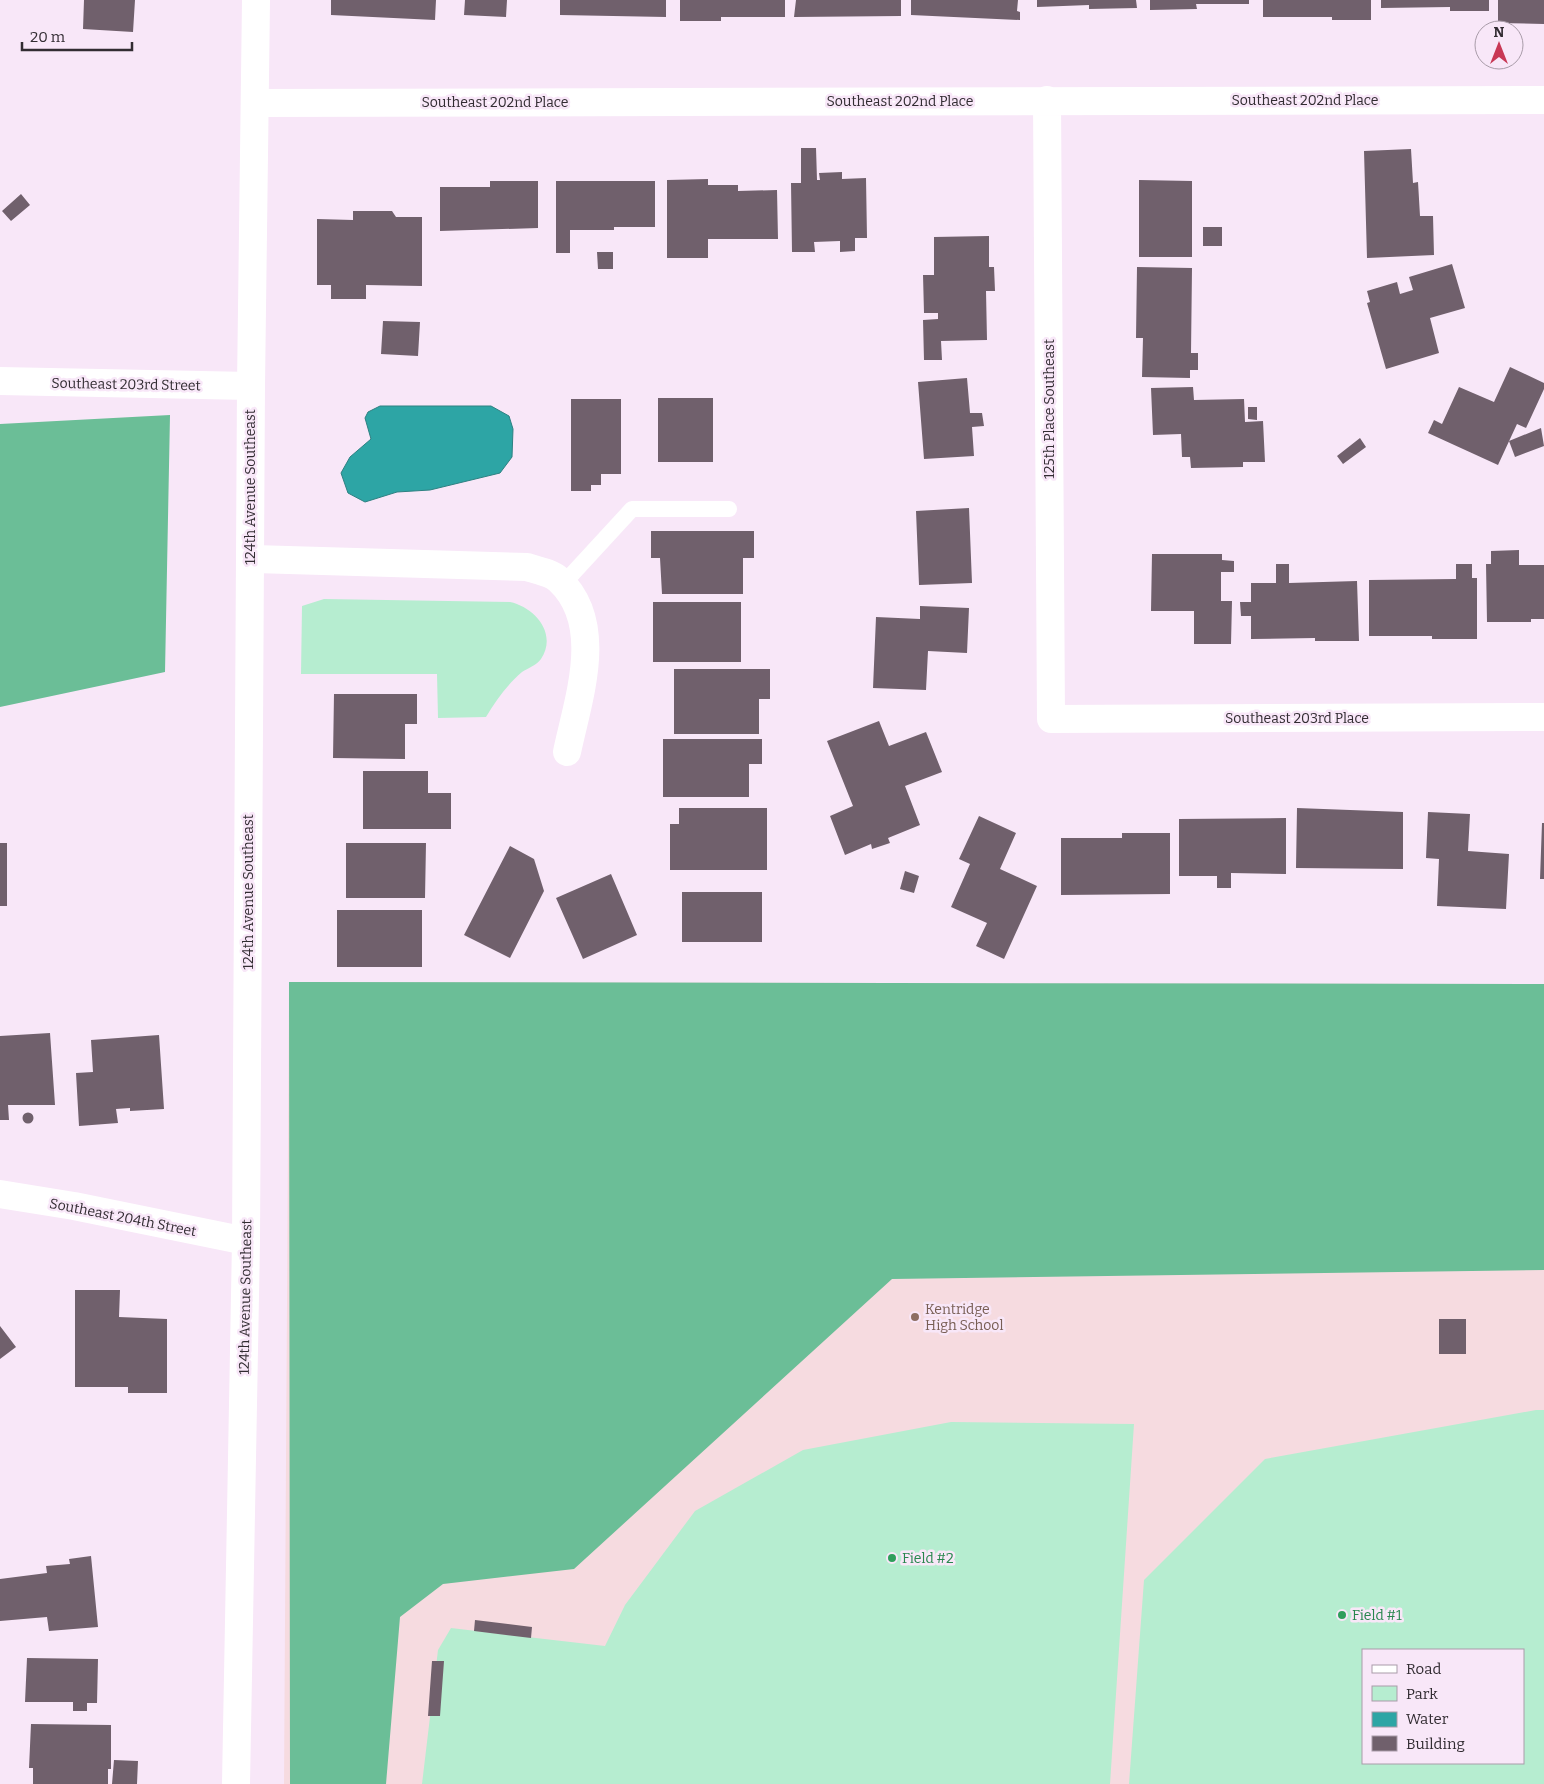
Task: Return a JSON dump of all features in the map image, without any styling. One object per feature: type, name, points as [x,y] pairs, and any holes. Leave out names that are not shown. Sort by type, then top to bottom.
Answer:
[{"type":"street","name":"124th Avenue Southeast","points":[[236,1784],[246,1241],[251,386],[256,0]]},
{"type":"street","name":"125th Place Southeast","points":[[1048,100],[1051,719]]},
{"type":"street","name":"Southeast 202nd Place","points":[[256,103],[1544,100]]},
{"type":"street","name":"Southeast 203rd Street","points":[[0,381],[251,386]]},
{"type":"street","points":[[250,559],[527,567],[558,579],[578,603],[586,658],[567,752]]},
{"type":"street","name":"Southeast 203rd Place","points":[[1051,719],[1544,717]]},
{"type":"street","name":"Southeast 204th Street","points":[[0,1194],[74,1206],[246,1241]]},
{"type":"lane","points":[[563,584],[632,509],[729,509]]},
{"type":"shaded area","points":[[170,415],[165,672],[0,707],[0,424]]},
{"type":"shaded area","name":"Kentridge High School","points":[[289,982],[1544,984],[1544,1784],[284,1784]]},
{"type":"shaded area","points":[[289,982],[1544,984],[1544,1270],[892,1279],[574,1569],[443,1584],[400,1617],[386,1784],[290,1784]]},
{"type":"green space","points":[[324,599],[510,602],[527,609],[535,615],[545,631],[546,649],[541,659],[535,665],[522,672],[507,687],[486,717],[438,718],[437,674],[301,674],[302,606]]},
{"type":"green space","name":"Field #1","points":[[1544,1410],[1544,1784],[1129,1784],[1144,1580],[1265,1459]]},
{"type":"green space","name":"Field #2","points":[[951,1422],[1134,1424],[1110,1784],[422,1784],[438,1650],[451,1628],[605,1646],[625,1605],[695,1511],[803,1450]]},
{"type":"water","points":[[380,406],[491,406],[509,416],[513,429],[512,457],[500,473],[430,490],[397,492],[365,502],[348,493],[341,473],[350,457],[371,439],[365,418],[368,412]]},
{"type":"building","points":[[84,0],[135,0],[133,32],[83,29]]},
{"type":"building","points":[[331,0],[436,0],[435,20],[331,15]]},
{"type":"building","points":[[465,0],[507,0],[506,17],[464,15]]},
{"type":"building","points":[[560,0],[666,0],[666,17],[560,15]]},
{"type":"building","points":[[680,0],[785,0],[785,17],[721,17],[721,21],[680,21]]},
{"type":"building","points":[[796,0],[901,0],[901,16],[794,17]]},
{"type":"building","points":[[911,0],[1018,0],[1017,11],[1020,12],[1020,20],[911,15]]},
{"type":"building","points":[[1037,0],[1136,0],[1137,8],[1089,9],[1089,5],[1037,7]]},
{"type":"building","points":[[1150,0],[1249,0],[1249,4],[1196,4],[1197,9],[1150,10]]},
{"type":"building","points":[[1263,0],[1371,0],[1371,20],[1332,20],[1332,17],[1263,17]]},
{"type":"building","points":[[1381,0],[1489,0],[1489,11],[1450,11],[1450,7],[1381,8]]},
{"type":"building","points":[[1498,0],[1544,0],[1544,24],[1524,24],[1524,20],[1498,20]]},
{"type":"building","points":[[801,148],[816,148],[817,180],[820,180],[819,173],[842,172],[842,179],[866,178],[867,238],[855,238],[855,251],[840,252],[840,241],[814,242],[815,252],[792,252],[791,183],[801,183]]},
{"type":"building","points":[[1411,149],[1413,183],[1418,182],[1420,216],[1433,216],[1434,255],[1367,258],[1364,151]]},
{"type":"building","points":[[708,179],[708,185],[738,185],[738,191],[777,190],[778,239],[708,239],[708,258],[667,258],[667,180]]},
{"type":"building","points":[[1139,180],[1192,181],[1192,257],[1139,257]]},
{"type":"building","points":[[490,181],[538,181],[538,228],[440,231],[440,187],[490,187]]},
{"type":"building","points":[[556,181],[655,181],[655,227],[614,227],[614,230],[570,230],[570,253],[556,253]]},
{"type":"building","points":[[21,194],[30,205],[11,221],[2,211]]},
{"type":"building","points":[[353,211],[392,211],[396,217],[422,217],[422,286],[366,285],[366,299],[331,299],[331,285],[317,285],[317,219],[353,220]]},
{"type":"building","points":[[1203,227],[1222,227],[1222,246],[1203,246]]},
{"type":"building","points":[[989,236],[989,267],[994,267],[995,291],[986,291],[987,340],[941,341],[942,360],[924,360],[923,320],[938,319],[938,313],[924,313],[923,275],[934,275],[934,237]]},
{"type":"building","points":[[597,252],[613,252],[613,269],[598,269]]},
{"type":"building","points":[[1452,264],[1465,308],[1430,318],[1439,353],[1386,369],[1367,303],[1370,302],[1367,291],[1397,282],[1400,294],[1413,290],[1409,277]]},
{"type":"building","points":[[1137,267],[1192,268],[1191,353],[1198,353],[1198,370],[1190,370],[1190,378],[1142,377],[1143,338],[1136,338]]},
{"type":"building","points":[[383,321],[420,322],[418,356],[381,354]]},
{"type":"building","points":[[1510,367],[1544,383],[1544,389],[1526,428],[1517,424],[1498,465],[1428,433],[1434,420],[1442,424],[1459,387],[1494,402]]},
{"type":"building","points":[[967,378],[970,413],[982,413],[984,426],[972,427],[974,456],[924,459],[918,382]]},
{"type":"building","points":[[1193,387],[1194,400],[1244,399],[1245,422],[1263,421],[1265,462],[1243,462],[1243,467],[1191,468],[1190,457],[1182,457],[1181,434],[1153,435],[1151,388]]},
{"type":"building","points":[[658,398],[713,398],[713,462],[658,462]]},
{"type":"building","points":[[571,399],[621,399],[621,474],[601,474],[601,485],[591,485],[591,491],[571,491]]},
{"type":"building","points":[[1248,407],[1257,407],[1257,420],[1248,419]]},
{"type":"building","points":[[1541,428],[1544,446],[1515,457],[1509,441]]},
{"type":"building","points":[[1360,438],[1366,447],[1343,464],[1337,456]]},
{"type":"building","points":[[969,508],[972,583],[919,585],[916,511]]},
{"type":"building","points":[[651,531],[754,531],[754,558],[743,558],[743,594],[662,594],[660,558],[651,558]]},
{"type":"building","points":[[1519,550],[1519,565],[1544,565],[1544,619],[1531,619],[1531,622],[1487,622],[1486,564],[1491,564],[1491,551]]},
{"type":"building","points":[[1152,554],[1222,554],[1222,560],[1234,561],[1234,572],[1221,572],[1221,601],[1232,601],[1231,644],[1194,644],[1194,611],[1151,611]]},
{"type":"building","points":[[1276,564],[1289,564],[1289,583],[1357,581],[1359,641],[1315,641],[1315,638],[1251,639],[1251,616],[1241,616],[1240,602],[1251,602],[1251,583],[1276,583]]},
{"type":"building","points":[[1456,564],[1472,564],[1472,578],[1477,578],[1477,639],[1432,639],[1432,636],[1369,636],[1369,580],[1456,579]]},
{"type":"building","points":[[653,602],[741,602],[741,662],[653,662]]},
{"type":"building","points":[[920,606],[969,608],[967,653],[928,651],[926,690],[873,688],[876,617],[920,619]]},
{"type":"building","points":[[674,669],[770,669],[770,699],[759,699],[759,734],[674,734]]},
{"type":"building","points":[[334,694],[417,694],[417,724],[405,724],[405,759],[333,758]]},
{"type":"building","points":[[879,721],[889,746],[926,732],[942,772],[905,786],[920,825],[888,838],[890,843],[872,849],[871,844],[845,855],[830,816],[853,806],[827,741]]},
{"type":"building","points":[[663,739],[762,739],[762,764],[749,764],[749,797],[663,797]]},
{"type":"building","points":[[363,771],[428,771],[428,793],[451,793],[451,829],[363,829]]},
{"type":"building","points":[[679,808],[767,808],[767,870],[670,870],[670,824],[679,824]]},
{"type":"building","points":[[1297,808],[1403,812],[1403,869],[1296,868]]},
{"type":"building","points":[[1428,812],[1470,814],[1468,851],[1509,854],[1506,909],[1437,906],[1439,859],[1426,858]]},
{"type":"building","points":[[979,816],[1016,833],[1000,869],[1037,886],[1004,959],[976,946],[987,923],[951,907],[970,864],[959,859]]},
{"type":"building","points":[[1286,818],[1286,874],[1231,873],[1231,888],[1217,888],[1217,876],[1179,876],[1179,819]]},
{"type":"building","points":[[1542,823],[1544,823],[1544,879],[1540,879]]},
{"type":"building","points":[[1122,833],[1170,833],[1170,894],[1061,895],[1061,838],[1122,838]]},
{"type":"building","points":[[0,843],[7,843],[7,906],[0,906]]},
{"type":"building","points":[[346,843],[426,843],[425,898],[346,898]]},
{"type":"building","points":[[510,846],[534,859],[544,891],[510,958],[464,935]]},
{"type":"building","points":[[905,871],[919,876],[914,893],[900,889]]},
{"type":"building","points":[[611,874],[637,935],[583,959],[556,898]]},
{"type":"building","points":[[682,892],[762,892],[762,942],[682,942]]},
{"type":"building","points":[[337,910],[422,910],[422,967],[337,967]]},
{"type":"building","points":[[50,1033],[55,1105],[8,1105],[9,1120],[0,1120],[0,1036]]},
{"type":"building","points":[[159,1035],[164,1109],[130,1111],[130,1108],[116,1109],[118,1123],[79,1126],[76,1073],[93,1072],[91,1040]]},
{"type":"building","points":[[26,1113],[30,1113],[33,1118],[32,1122],[26,1123],[23,1120],[23,1116]]},
{"type":"building","points":[[75,1290],[120,1290],[119,1317],[167,1319],[167,1393],[128,1393],[128,1387],[75,1387]]},
{"type":"building","points":[[1439,1319],[1466,1319],[1466,1354],[1439,1354]]},
{"type":"building","points":[[0,1326],[16,1347],[0,1359]]},
{"type":"building","points":[[91,1556],[98,1627],[49,1631],[47,1617],[0,1621],[0,1579],[47,1573],[46,1566],[70,1564],[69,1559]]},
{"type":"building","points":[[475,1620],[532,1627],[531,1638],[474,1631]]},
{"type":"building","points":[[27,1658],[98,1659],[97,1703],[87,1703],[87,1711],[73,1711],[73,1702],[25,1702]]},
{"type":"building","points":[[432,1661],[444,1661],[440,1716],[428,1716]]},
{"type":"building","points":[[31,1724],[111,1725],[111,1769],[108,1769],[108,1784],[33,1784],[33,1768],[29,1768]]},
{"type":"building","points":[[114,1760],[138,1761],[137,1784],[112,1784]]},
{"type":"place","name":"Kentridge High School","points":[[915,1317]]},
{"type":"place","name":"Field #2","points":[[892,1558]]},
{"type":"place","name":"Field #1","points":[[1342,1615]]}]
